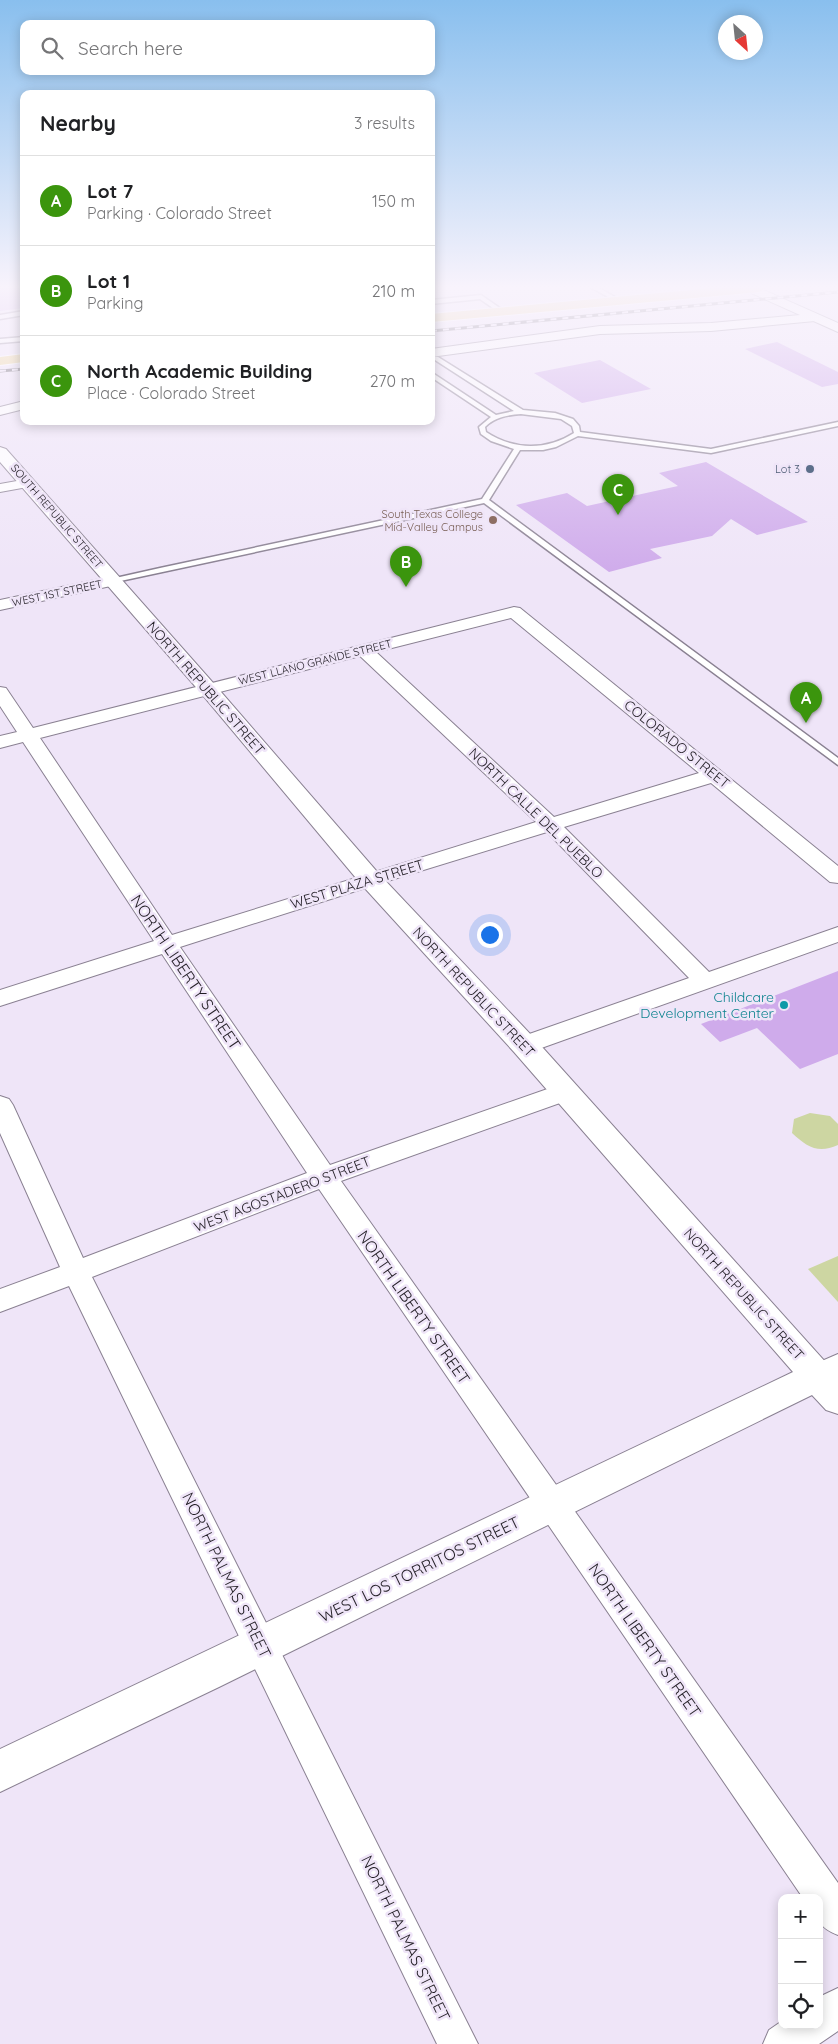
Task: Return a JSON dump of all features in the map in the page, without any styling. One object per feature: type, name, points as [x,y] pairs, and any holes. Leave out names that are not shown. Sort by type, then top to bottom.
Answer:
[{"type":"street","points":[[0,411],[20,406]]},
{"type":"street","name":"SOUTH REPUBLIC STREET","points":[[0,452],[114,581]]},
{"type":"street","points":[[0,488],[28,482]]},
{"type":"street","name":"WEST 1ST STREET","points":[[0,605],[114,581]]},
{"type":"street","name":"NORTH REPUBLIC STREET","points":[[114,581],[370,879],[831,1381]]},
{"type":"street","name":"WEST LLANO GRANDE STREET","points":[[0,742],[514,612]]},
{"type":"street","name":"COLORADO STREET","points":[[514,612],[838,877]]},
{"type":"street","name":"NORTH CALLE DEL PUEBLO","points":[[364,650],[551,825],[704,980]]},
{"type":"street","name":"NORTH LIBERTY STREET","points":[[0,692],[324,1177],[838,1916]]},
{"type":"street","name":"WEST PLAZA STREET","points":[[0,998],[166,943],[370,879],[715,775]]},
{"type":"street","points":[[524,1045],[838,934]]},
{"type":"street","name":"WEST AGOSTADERO STREET","points":[[0,1301],[324,1177],[565,1092]]},
{"type":"street","name":"NORTH PALMAS STREET","points":[[0,1105],[76,1272],[458,2044]]},
{"type":"street","name":"WEST LOS TORRITOS STREET","points":[[0,1771],[263,1647],[550,1504],[831,1381]]},
{"type":"street","points":[[823,2017],[838,2008]]},
{"type":"street","points":[[783,2044],[805,2029]]},
{"type":"lane","points":[[445,383],[495,417]]},
{"type":"lane","points":[[476,383],[521,412]]},
{"type":"lane","points":[[577,434],[573,423],[549,414],[521,412],[495,417],[485,422],[482,427],[483,433],[500,444],[518,448],[559,445],[577,434],[711,451],[838,424]]},
{"type":"lane","points":[[114,581],[266,546],[311,540],[485,501],[518,448]]},
{"type":"lane","points":[[485,501],[838,762]]},
{"type":"green space","points":[[810,1113],[830,1116],[838,1124],[838,1145],[824,1149],[813,1148],[792,1133],[794,1119]]},
{"type":"green space","points":[[838,1256],[838,1302],[808,1269]]},
{"type":"building","points":[[551,383],[641,383],[651,389],[582,403]]},
{"type":"building","points":[[815,383],[838,383],[838,384],[822,387]]},
{"type":"building","points":[[706,462],[808,522],[757,535],[731,519],[712,536],[650,549],[662,558],[609,572],[516,505],[567,493],[587,506],[678,486],[659,473]]},
{"type":"building","points":[[838,971],[838,1054],[800,1069],[757,1028],[720,1042],[701,1024]]},
{"type":"place","name":"Lot 3","points":[[810,469]]},
{"type":"place","name":"North Academic Building","points":[[618,515]]},
{"type":"place","name":"South Texas College Mid-Valley Campus","points":[[493,520]]},
{"type":"place","name":"Lot 1","points":[[406,587]]},
{"type":"place","name":"Lot 7","points":[[806,723]]},
{"type":"place","name":"Childcare Development Center","points":[[784,1005]]}]
